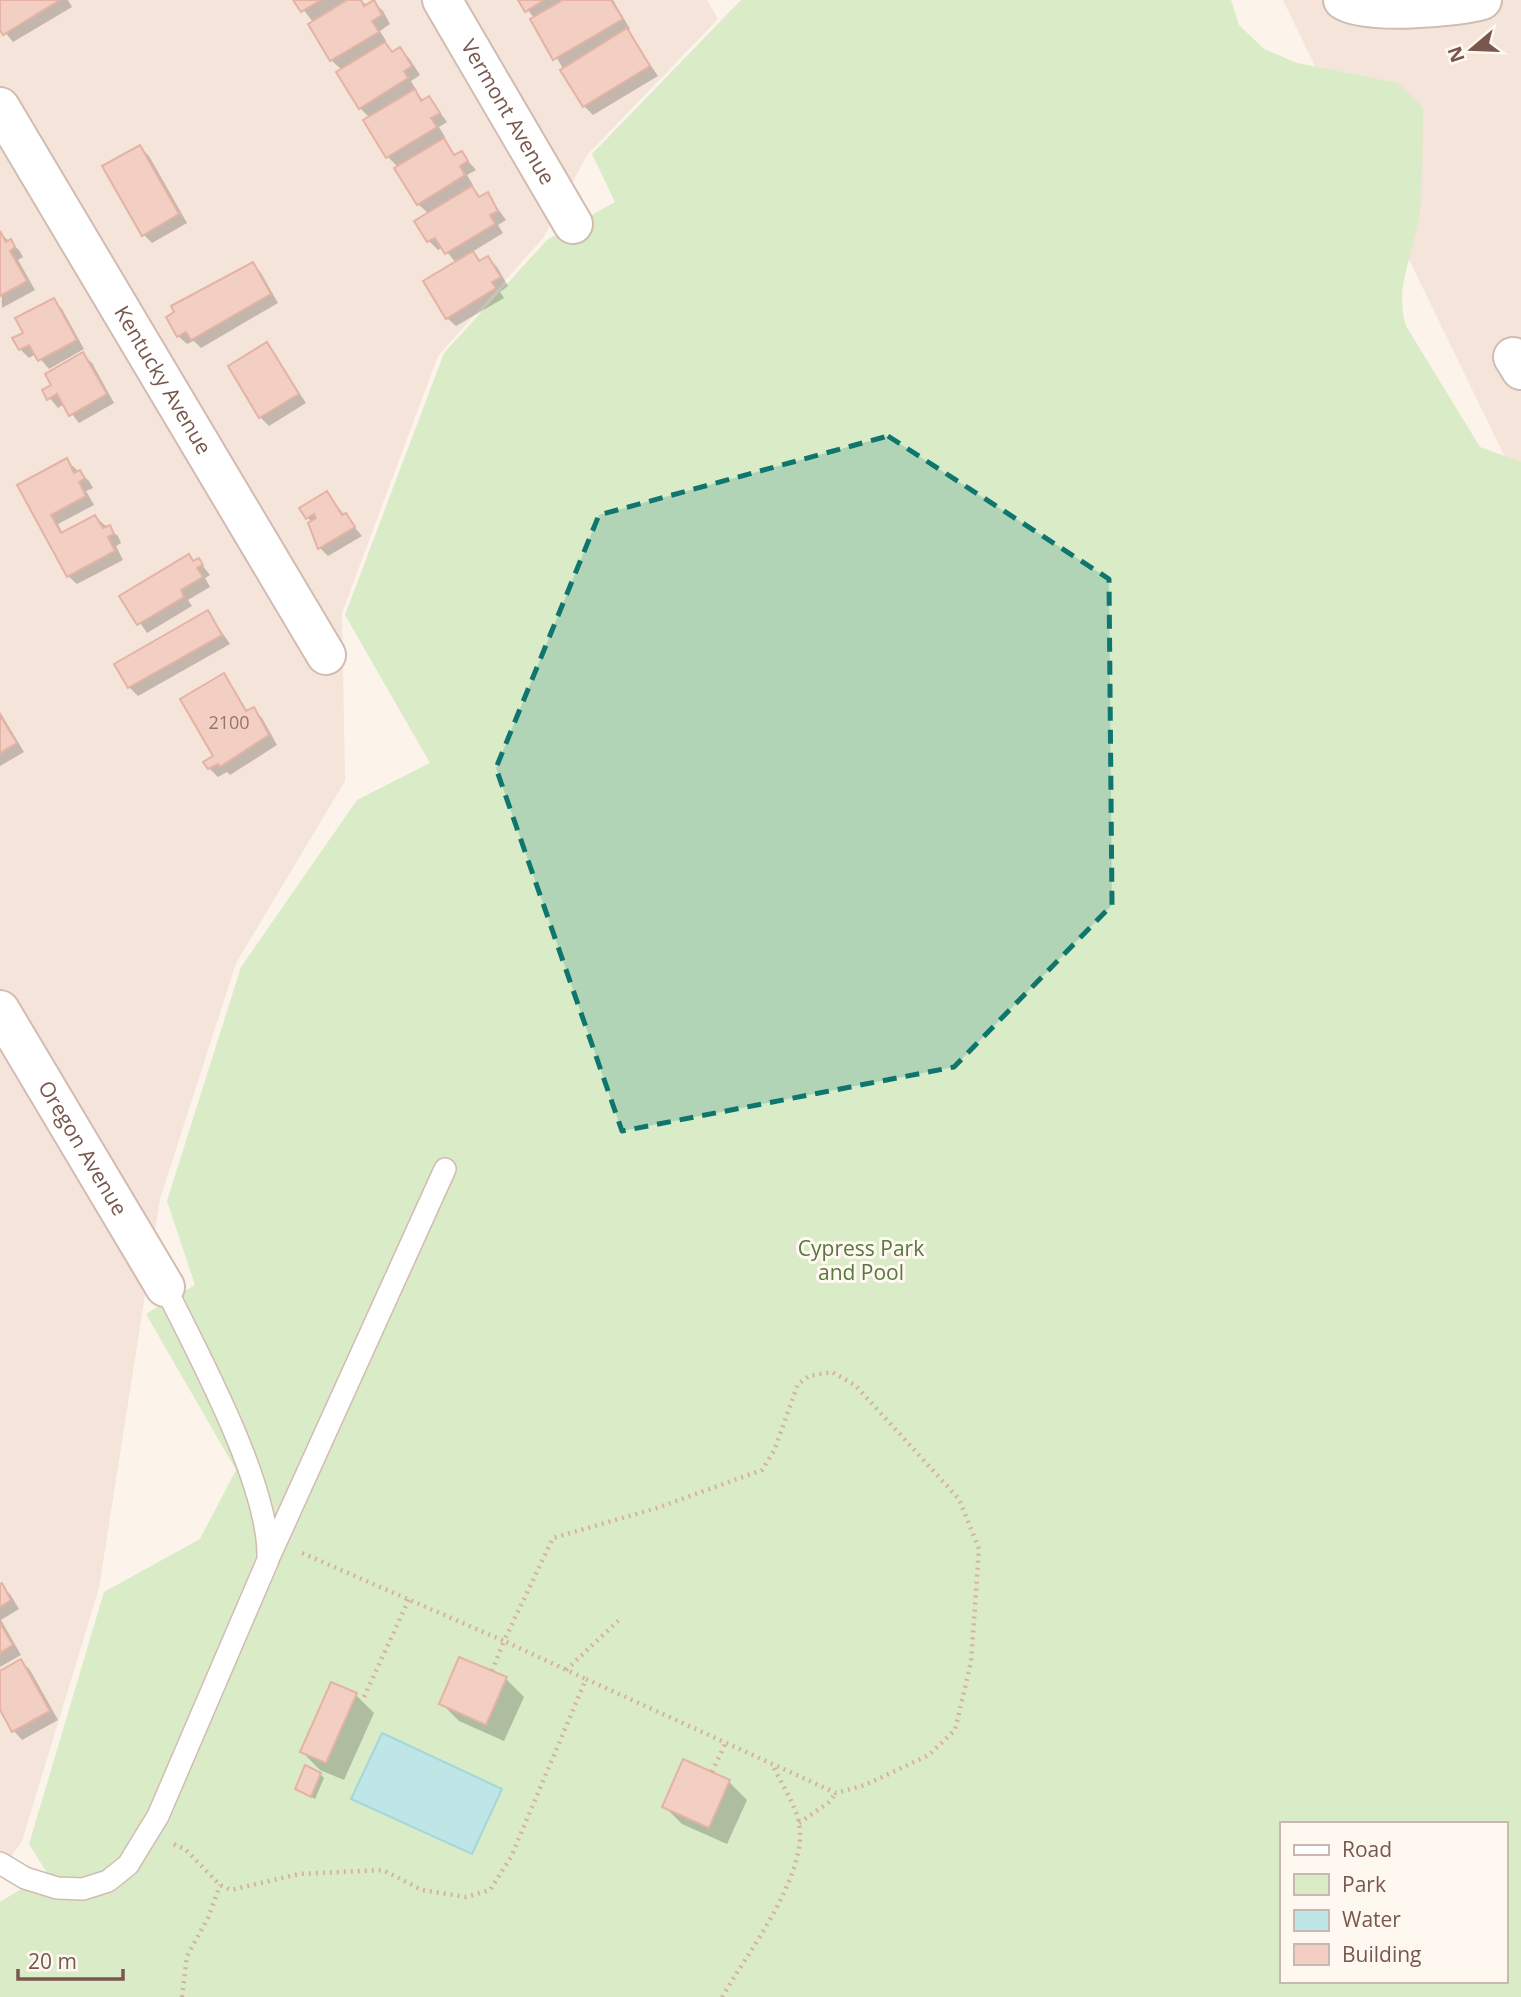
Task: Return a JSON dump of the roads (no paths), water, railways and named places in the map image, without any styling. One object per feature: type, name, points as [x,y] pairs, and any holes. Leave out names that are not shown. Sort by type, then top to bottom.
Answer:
[{"type":"street","name":"Vermont Avenue","points":[[442,0],[573,223]]},
{"type":"street","points":[[1342,0],[1360,8],[1450,5],[1482,0]]},
{"type":"street","name":"Kentucky Avenue","points":[[0,107],[326,655]]},
{"type":"street","name":"Oregon Avenue","points":[[0,1010],[164,1287]]},
{"type":"lane","points":[[0,1863],[25,1878],[57,1888],[83,1889],[108,1881],[128,1865],[158,1816],[272,1551],[445,1168]]},
{"type":"lane","points":[[164,1287],[245,1462],[272,1551]]},
{"type":"water","points":[[382,1733],[502,1789],[472,1854],[351,1799]]},
{"type":"park label","name":"Cypress Park and Pool","points":[[861,1261]]}]
